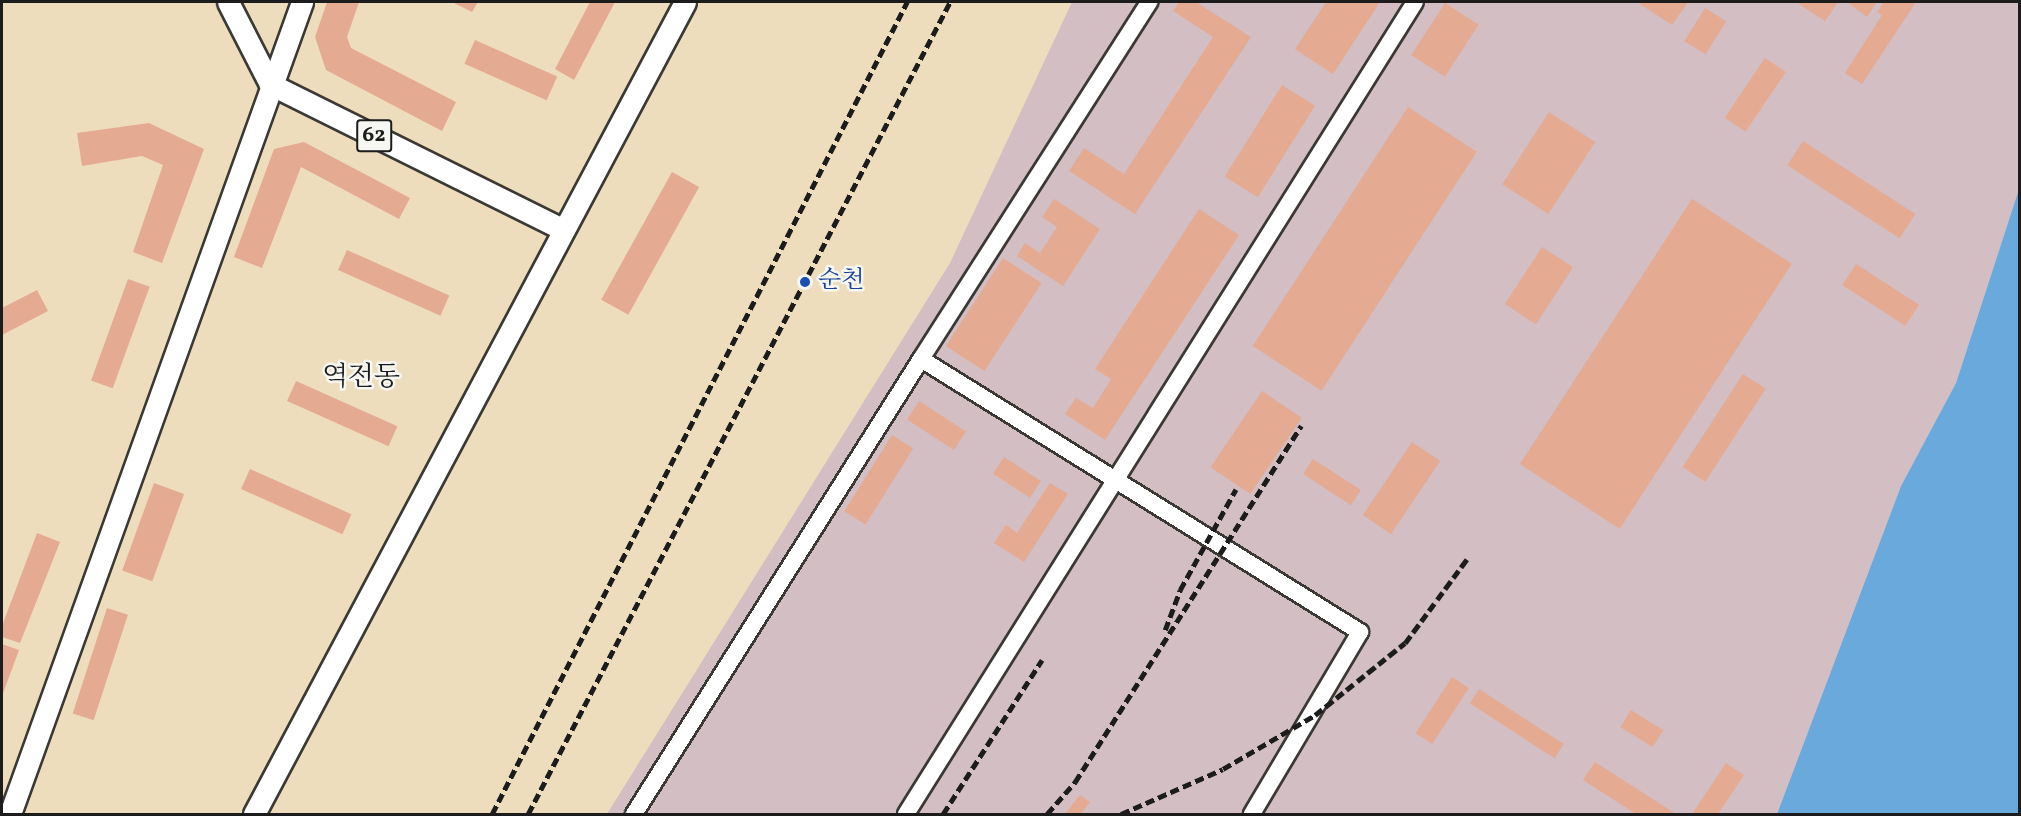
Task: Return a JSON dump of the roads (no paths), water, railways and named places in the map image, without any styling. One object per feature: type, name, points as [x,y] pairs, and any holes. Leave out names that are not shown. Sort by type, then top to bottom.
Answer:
[{"type":"main road","points":[[228,2],[270,84]]},
{"type":"main road","points":[[10,814],[270,84],[302,2]]},
{"type":"main road","points":[[254,814],[562,229],[685,2]]},
{"type":"main road","name":"62","points":[[270,84],[562,229]]},
{"type":"lane","points":[[634,814],[1149,2]]},
{"type":"lane","points":[[906,814],[1415,2]]},
{"type":"lane","points":[[921,359],[1113,481],[1360,632],[1315,715],[1252,814]]},
{"type":"water","points":[[2019,189],[2019,814],[1777,814],[1901,486],[1956,383]]},
{"type":"railway","points":[[492,814],[907,2]]},
{"type":"railway","points":[[528,814],[950,2]]},
{"type":"railway","points":[[1047,814],[1075,782],[1301,426]]},
{"type":"railway","points":[[1165,630],[1180,590],[1236,489]]},
{"type":"railway","points":[[1121,814],[1223,769],[1315,715],[1405,643],[1467,559]]},
{"type":"railway","points":[[943,814],[1042,660]]},
{"type":"place","name":"순천","points":[[805,282]]},
{"type":"district","name":"역전동","points":[[361,379]]}]
